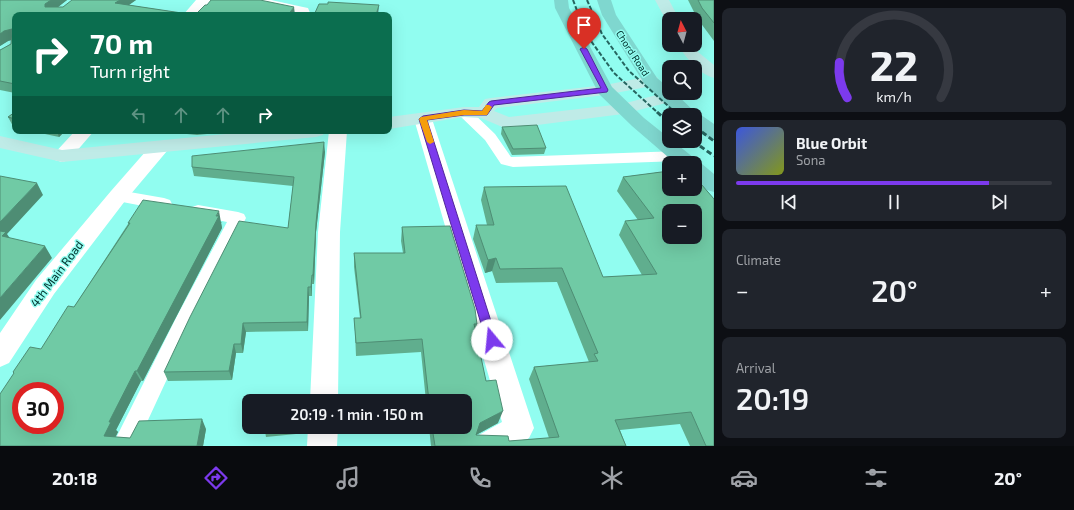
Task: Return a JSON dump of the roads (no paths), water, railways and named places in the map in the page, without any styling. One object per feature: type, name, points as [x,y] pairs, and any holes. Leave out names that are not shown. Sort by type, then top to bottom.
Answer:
[{"type":"main road","points":[[561,0],[562,8],[605,90],[623,109],[678,156]]},
{"type":"main road","name":"Chord Road","points":[[604,0],[609,15],[651,81],[662,91]]},
{"type":"main road","points":[[662,0],[668,12]]},
{"type":"main road","points":[[690,52],[714,73]]},
{"type":"main road","points":[[484,113],[491,103],[605,90],[651,81]]},
{"type":"main road","points":[[392,123],[464,112],[484,113],[507,123],[623,109],[662,99]]},
{"type":"main road","name":"Chord Road","points":[[672,100],[681,108]]},
{"type":"main road","points":[[702,124],[714,133]]},
{"type":"main road","points":[[0,142],[62,156],[160,147],[240,135],[259,134]]},
{"type":"main road","points":[[702,175],[714,185]]},
{"type":"street","points":[[193,12],[204,0]]},
{"type":"street","points":[[251,0],[303,12]]},
{"type":"street","points":[[423,119],[519,428],[487,446]]},
{"type":"street","points":[[62,156],[81,134]]},
{"type":"street","points":[[324,394],[329,232],[338,134]]},
{"type":"street","name":"4th Main Road","points":[[0,355],[45,287],[118,196],[160,147]]},
{"type":"street","points":[[322,446],[323,434]]},
{"type":"lane","points":[[464,112],[490,137],[506,161],[662,160]]},
{"type":"lane","points":[[118,196],[238,218],[183,324],[124,446]]},
{"type":"railway","points":[[573,0],[586,34],[614,73],[658,113]]},
{"type":"railway","points":[[587,0],[602,34],[629,71],[670,108]]},
{"type":"railway","points":[[657,112],[662,117]]},
{"type":"railway","points":[[702,132],[714,141]]},
{"type":"railway","points":[[702,147],[714,156]]}]
